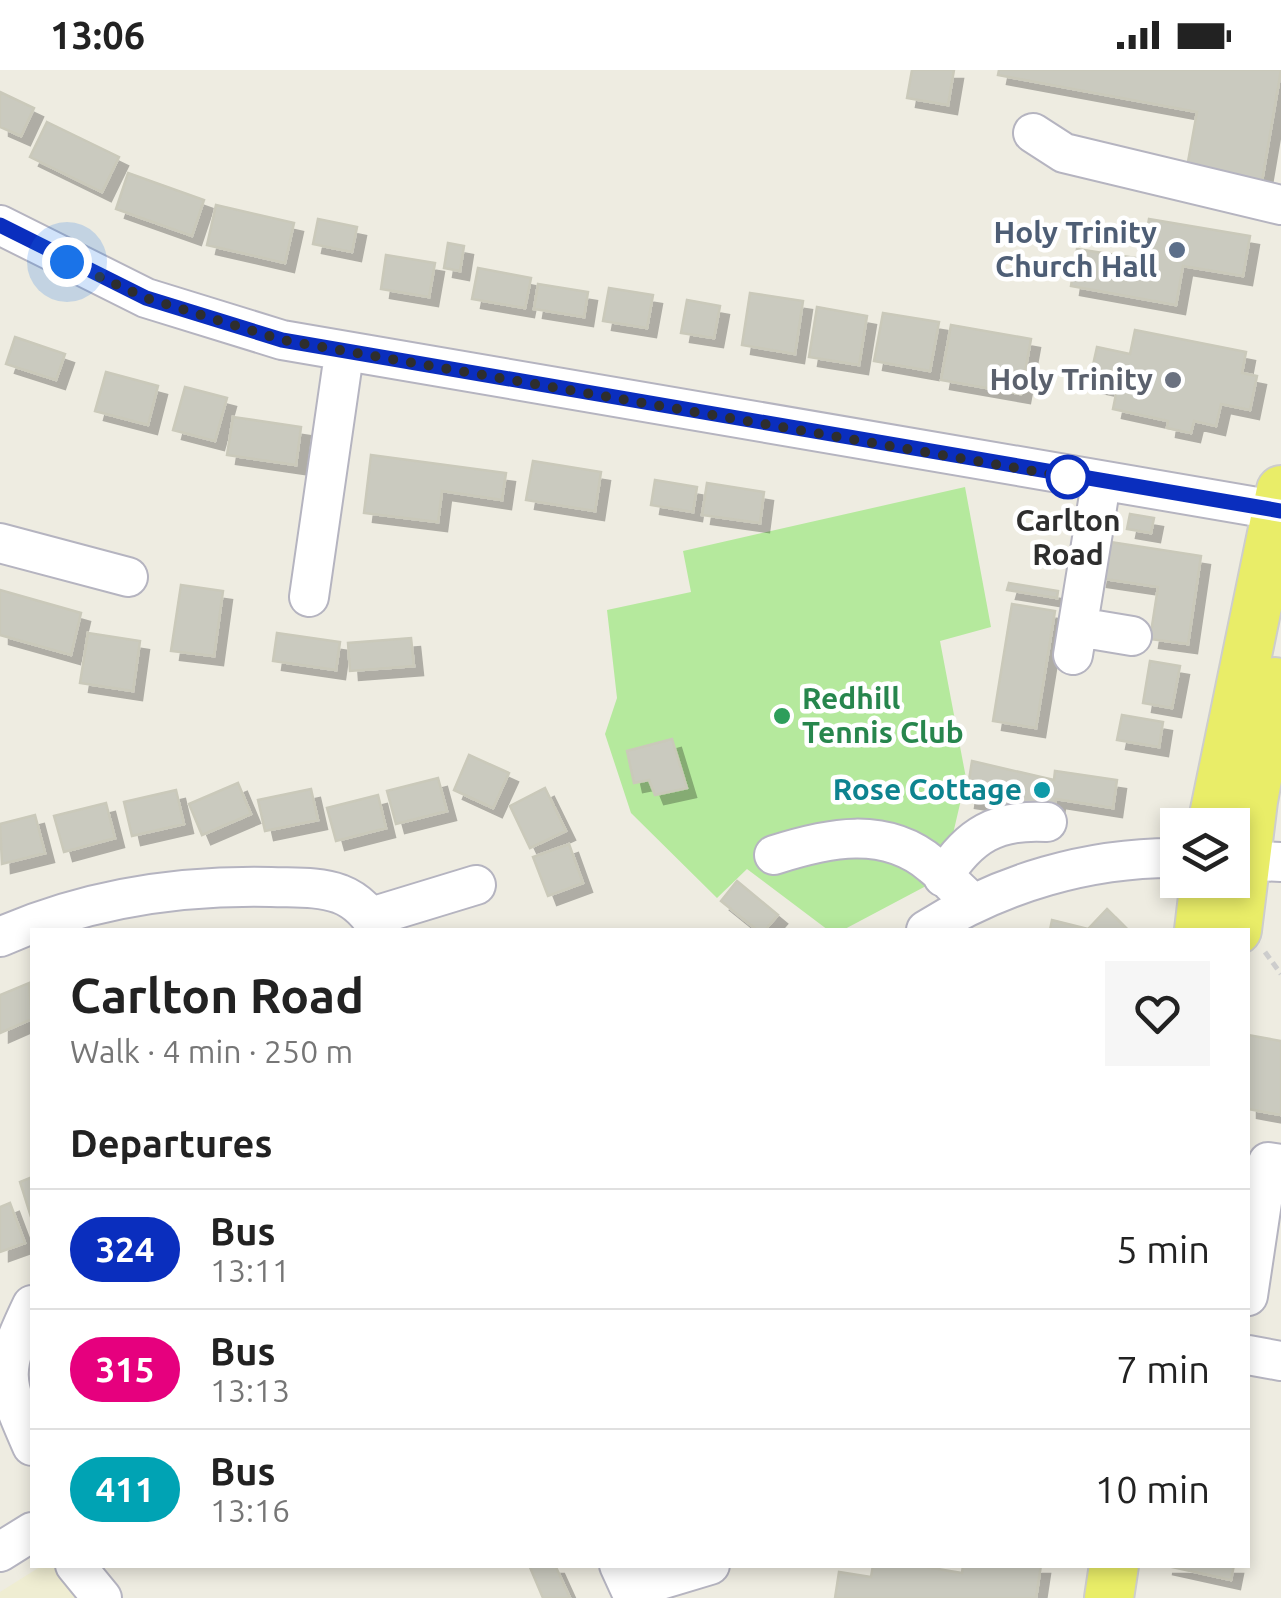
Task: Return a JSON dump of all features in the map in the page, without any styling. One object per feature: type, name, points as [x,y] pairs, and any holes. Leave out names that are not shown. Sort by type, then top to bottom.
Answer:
[{"type":"main road","points":[[1216,808],[1279,504]]},
{"type":"main road","points":[[1250,817],[1281,650]]},
{"type":"main road","points":[[1200,928],[1220,898]]},
{"type":"main road","points":[[1237,928],[1239,898]]},
{"type":"street","points":[[1033,133],[1064,154],[1281,205]]},
{"type":"street","points":[[0,225],[146,298],[218,324],[344,354],[1101,482],[1279,504]]},
{"type":"street","points":[[309,597],[344,354]]},
{"type":"street","points":[[1101,482],[1075,641],[1132,636]]},
{"type":"street","points":[[0,542],[128,577]]},
{"type":"street","points":[[943,877],[968,843],[987,829],[1016,820],[1047,822]]},
{"type":"street","points":[[774,855],[824,839],[860,838],[914,852],[943,877],[951,920],[1024,882],[1072,870],[1160,860]]},
{"type":"street","points":[[0,936],[74,911],[171,889],[316,888],[342,894],[375,924],[476,885]]},
{"type":"street","points":[[1250,1271],[1268,1162],[1281,1164]]},
{"type":"street","points":[[30,1309],[7,1353],[7,1388],[30,1441]]},
{"type":"street","points":[[1250,1355],[1281,1361]]},
{"type":"street","points":[[0,1552],[30,1533]]},
{"type":"street","points":[[77,1568],[102,1598]]},
{"type":"street","points":[[620,1568],[630,1589],[700,1568]]},
{"type":"shaded area","points":[[38,1568],[89,1568],[114,1598],[0,1598],[0,1592]]},
{"type":"green space","name":"Redhill Tennis Club","points":[[965,487],[991,627],[940,641],[966,778],[943,877],[847,928],[825,928],[747,869],[717,898],[631,813],[605,734],[617,698],[607,610],[691,592],[683,551]]},
{"type":"building","points":[[912,70],[954,70],[948,105],[907,98]]},
{"type":"building","points":[[999,70],[1281,70],[1261,187],[1186,173],[1197,112],[998,75]]},
{"type":"building","points":[[0,92],[34,108],[21,136],[0,127]]},
{"type":"building","points":[[47,122],[119,157],[102,192],[30,157]]},
{"type":"building","points":[[128,173],[204,200],[192,236],[116,209]]},
{"type":"building","points":[[216,205],[294,223],[285,263],[207,245]]},
{"type":"building","points":[[318,219],[357,227],[352,252],[313,244]]},
{"type":"building","points":[[1149,219],[1250,236],[1243,276],[1183,266],[1176,305],[1071,286],[1077,249],[1142,259]]},
{"type":"building","points":[[448,243],[464,246],[460,271],[444,268]]},
{"type":"building","points":[[386,255],[435,263],[429,297],[381,289]]},
{"type":"building","points":[[478,268],[531,278],[525,308],[472,299]]},
{"type":"building","points":[[538,284],[588,292],[584,317],[534,309]]},
{"type":"building","points":[[609,288],[653,295],[647,328],[603,321]]},
{"type":"building","points":[[750,293],[803,301],[795,354],[742,345]]},
{"type":"building","points":[[687,300],[720,306],[714,338],[681,333]]},
{"type":"building","points":[[817,307],[867,316],[859,365],[809,357]]},
{"type":"building","points":[[883,313],[939,322],[930,371],[874,361]]},
{"type":"building","points":[[951,325],[1031,339],[1021,394],[941,380]]},
{"type":"building","name":"Holy Trinity","points":[[1135,330],[1246,352],[1242,373],[1257,376],[1250,410],[1221,404],[1216,426],[1194,421],[1191,433],[1167,428],[1168,421],[1113,409],[1117,389],[1089,383],[1097,347],[1130,354]]},
{"type":"building","points":[[15,337],[65,354],[56,380],[6,364]]},
{"type":"building","points":[[106,372],[158,386],[148,425],[95,411]]},
{"type":"building","points":[[185,387],[227,398],[215,441],[173,430]]},
{"type":"building","points":[[233,417],[301,427],[296,465],[227,455]]},
{"type":"building","points":[[371,455],[506,473],[502,500],[442,491],[438,522],[364,513]]},
{"type":"building","points":[[533,461],[601,472],[595,511],[526,500]]},
{"type":"building","points":[[655,480],[697,487],[693,512],[651,505]]},
{"type":"building","points":[[707,483],[764,492],[760,523],[702,515]]},
{"type":"building","points":[[1130,514],[1154,518],[1151,533],[1127,529]]},
{"type":"building","points":[[1104,541],[1201,556],[1188,644],[1150,639],[1158,587],[1098,578]]},
{"type":"building","points":[[1009,583],[1058,591],[1057,598],[1007,590]]},
{"type":"building","points":[[181,585],[223,591],[214,656],[171,651]]},
{"type":"building","points":[[0,590],[81,613],[71,655],[0,635]]},
{"type":"building","points":[[1012,604],[1055,611],[1036,728],[993,721]]},
{"type":"building","points":[[88,633],[140,641],[133,691],[80,683]]},
{"type":"building","points":[[277,633],[340,642],[336,670],[273,661]]},
{"type":"building","points":[[411,638],[414,666],[350,671],[348,643]]},
{"type":"building","points":[[1150,661],[1180,666],[1172,708],[1143,703]]},
{"type":"building","points":[[1122,715],[1163,722],[1159,747],[1117,740]]},
{"type":"building","points":[[672,739],[687,788],[655,795],[649,780],[634,783],[627,751]]},
{"type":"building","points":[[469,755],[509,773],[493,808],[454,790]]},
{"type":"building","name":"Rose Cottage","points":[[972,761],[1054,780],[1055,771],[1117,780],[1113,808],[1056,799],[1054,813],[966,799]]},
{"type":"building","points":[[438,778],[447,811],[396,824],[387,791]]},
{"type":"building","points":[[238,783],[251,814],[202,835],[189,804]]},
{"type":"building","points":[[545,788],[566,831],[530,848],[510,806]]},
{"type":"building","points":[[311,789],[318,820],[265,831],[258,800]]},
{"type":"building","points":[[176,790],[184,824],[132,836],[124,802]]},
{"type":"building","points":[[378,795],[386,828],[336,841],[327,808]]},
{"type":"building","points":[[106,803],[115,838],[64,852],[54,816]]},
{"type":"building","points":[[35,815],[45,853],[2,864],[0,824]]},
{"type":"building","points":[[569,844],[583,883],[548,896],[533,857]]},
{"type":"building","points":[[737,881],[778,915],[767,928],[755,928],[721,901]]},
{"type":"building","points":[[1107,909],[1126,928],[1089,928]]},
{"type":"building","points":[[1052,920],[1084,928],[1050,928]]},
{"type":"building","points":[[29,983],[30,1020],[0,1033],[0,995]]},
{"type":"building","points":[[1250,1035],[1281,1041],[1281,1115],[1250,1109]]},
{"type":"building","points":[[30,1178],[30,1214],[20,1182]]},
{"type":"building","points":[[10,1203],[25,1243],[0,1252],[0,1207]]},
{"type":"building","points":[[530,1568],[556,1568],[570,1598],[543,1598]]},
{"type":"building","points":[[872,1568],[932,1568],[962,1573],[963,1568],[1041,1568],[1036,1598],[835,1598],[839,1572],[871,1577]]},
{"type":"building","points":[[1177,1568],[1233,1568],[1231,1580]]},
{"type":"bus line","name":"324","points":[[0,225],[146,298],[218,324],[344,354],[1281,511]]},
{"type":"place","name":"Holy Trinity Church Hall","points":[[1177,250]]},
{"type":"place","name":"Holy Trinity","points":[[1173,380]]},
{"type":"place","name":"Carlton Road","points":[[1068,477]]},
{"type":"place","name":"Redhill Tennis Club","points":[[782,716]]},
{"type":"place","name":"Rose Cottage","points":[[1042,790]]},
{"type":"route","points":[[67,262],[146,298],[218,324],[344,354],[1068,477]]}]
